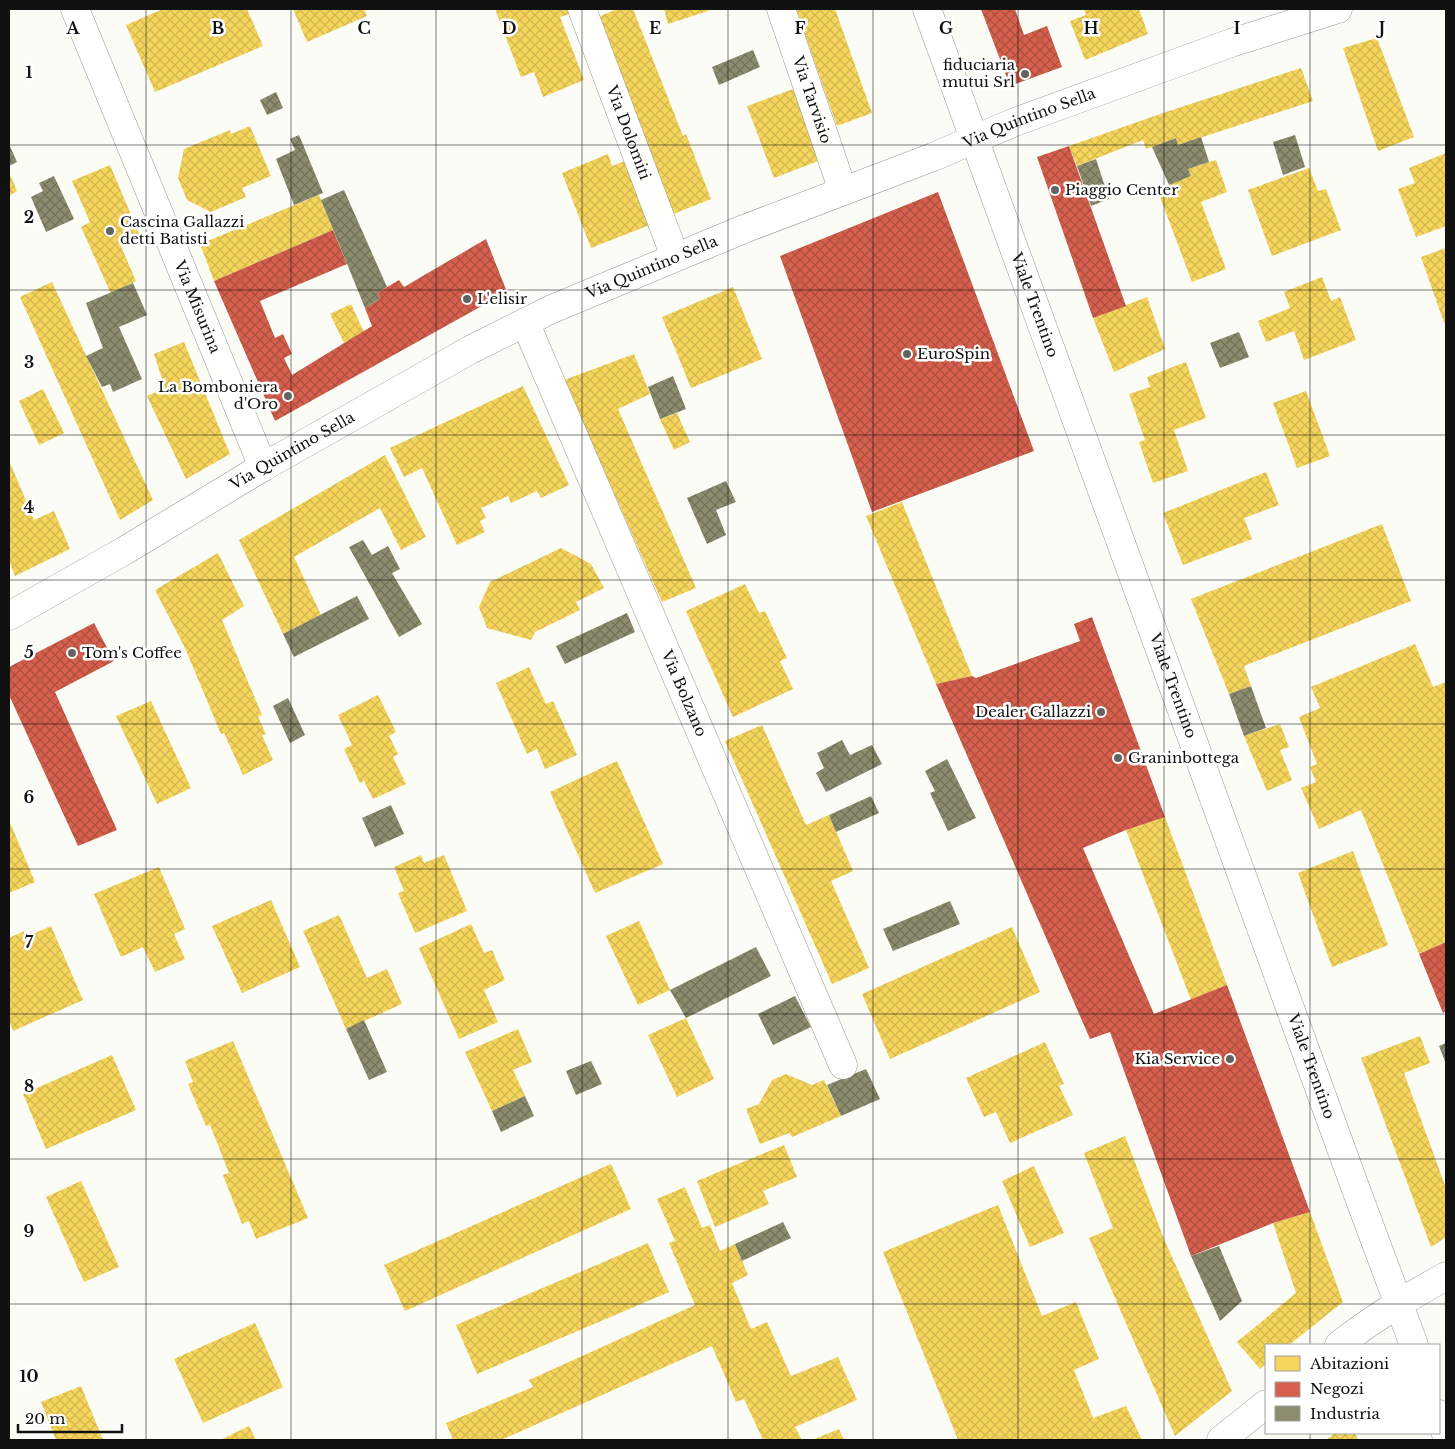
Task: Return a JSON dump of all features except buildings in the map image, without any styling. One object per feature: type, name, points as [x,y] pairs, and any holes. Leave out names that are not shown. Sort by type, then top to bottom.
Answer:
[{"type":"street","name":"Via Misurina","points":[[75,9],[264,467]]},
{"type":"street","name":"Via Dolomiti","points":[[582,9],[675,257]]},
{"type":"street","name":"Via Tarvisio","points":[[781,9],[843,191]]},
{"type":"street","name":"Viale Trentino","points":[[928,9],[1414,1344]]},
{"type":"street","name":"Via Quintino Sella","points":[[9,616],[124,551],[264,467],[470,350],[525,322],[675,257],[1015,122],[1231,43],[1338,9]]},
{"type":"street","name":"Via Bolzano","points":[[525,322],[843,1065]]},
{"type":"street","points":[[1340,1344],[1365,1324],[1446,1276]]},
{"type":"street","points":[[1221,1440],[1265,1405]]},
{"type":"street","points":[[1440,1417],[1446,1434]]},
{"type":"place","name":"fiduciaria mutui Srl","points":[[1025,74]]},
{"type":"place","name":"Piaggio Center","points":[[1055,190]]},
{"type":"place","name":"Cascina Gallazzi detti Batisti","points":[[110,231]]},
{"type":"place","name":"L'elisir","points":[[467,299]]},
{"type":"place","name":"EuroSpin","points":[[907,354]]},
{"type":"place","name":"La Bomboniera d'Oro","points":[[288,396]]},
{"type":"place","name":"Tom's Coffee","points":[[72,653]]},
{"type":"place","name":"Dealer Gallazzi","points":[[1101,712]]},
{"type":"place","name":"Graninbottega","points":[[1118,758]]},
{"type":"place","name":"Kia Service","points":[[1230,1059]]}]
